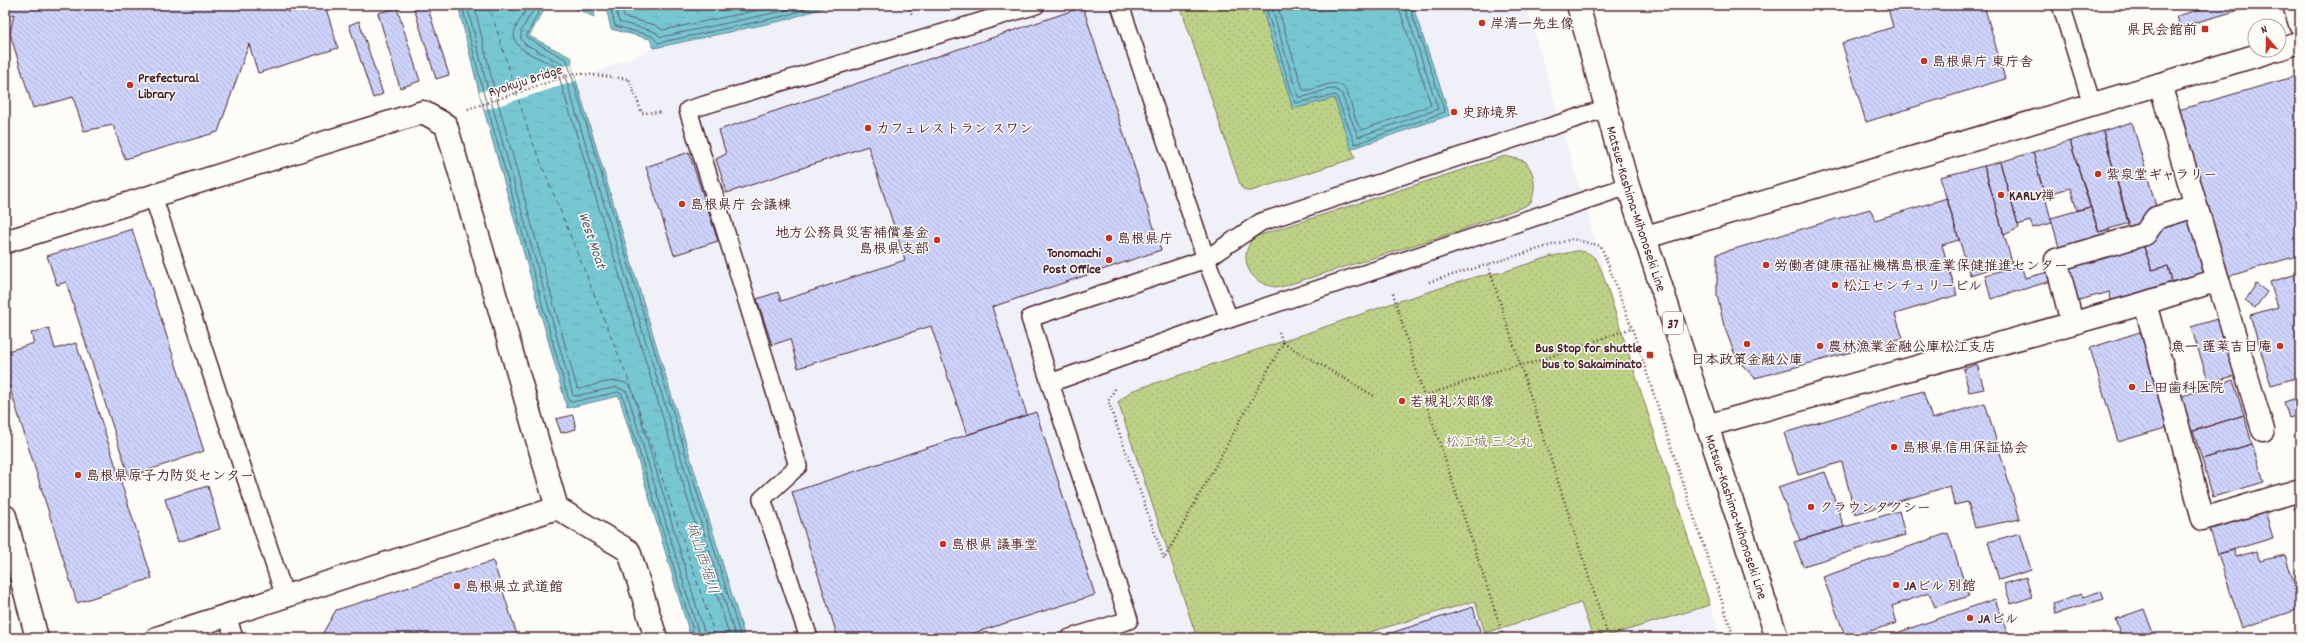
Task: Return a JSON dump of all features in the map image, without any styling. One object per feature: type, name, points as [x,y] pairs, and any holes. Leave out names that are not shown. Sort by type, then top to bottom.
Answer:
[{"type":"street","name":"Matsue-Kashima-Mihonoseki Line","points":[[1578,5],[1628,186],[1777,638]]},
{"type":"street","points":[[2294,5],[2300,24]]},
{"type":"street","points":[[2287,46],[2300,42]]},
{"type":"street","points":[[1646,237],[2248,58]]},
{"type":"street","points":[[2160,84],[2263,430]]},
{"type":"street","points":[[5,242],[423,112],[446,125],[557,508],[629,551],[656,638]]},
{"type":"street","points":[[2072,323],[2056,260],[2145,234],[2156,218],[2196,206]]},
{"type":"street","points":[[1706,426],[2145,303],[2218,280]]},
{"type":"street","points":[[2145,303],[2203,519],[2300,490]]},
{"type":"street","points":[[157,638],[557,508]]},
{"type":"street","points":[[5,516],[37,638]]},
{"type":"lane","points":[[809,638],[762,499],[798,466],[688,110],[1036,5]]},
{"type":"lane","points":[[1120,5],[1206,259],[1229,319]]},
{"type":"lane","points":[[2061,5],[2092,104]]},
{"type":"lane","points":[[1070,638],[1130,620],[1050,383],[1030,318],[1206,259],[1261,222],[1607,108]]},
{"type":"lane","points":[[1050,383],[1229,319],[1628,186]]},
{"type":"lane","points":[[153,196],[285,597]]},
{"type":"lane","points":[[227,616],[234,638]]},
{"type":"path","name":"Ryokuju Bridge","points":[[481,105],[576,73],[629,79],[642,114],[688,110]]},
{"type":"path","points":[[1422,284],[1572,239],[1601,246],[1632,328],[1734,638]]},
{"type":"path","points":[[1488,264],[1607,634]]},
{"type":"path","points":[[1386,296],[1400,291]]},
{"type":"path","points":[[1393,293],[1424,396],[1504,638]]},
{"type":"path","points":[[1424,396],[1520,365],[1532,363],[1632,328]]},
{"type":"path","points":[[1272,334],[1286,329]]},
{"type":"path","points":[[1279,332],[1283,343],[1376,397]]},
{"type":"path","points":[[1117,385],[1108,401],[1164,559],[1283,343]]},
{"type":"shaded area","name":"島根県庁","points":[[832,5],[1261,5],[1293,109],[1450,115],[1412,5],[1526,5],[1620,326],[1721,638],[745,638],[576,81],[654,48],[785,20]]},
{"type":"green space","points":[[1180,5],[1261,5],[1293,109],[1334,98],[1355,158],[1251,191],[1246,191],[1241,187]]},
{"type":"green space","points":[[1505,156],[1525,161],[1533,176],[1534,191],[1531,202],[1525,206],[1455,232],[1281,287],[1262,283],[1255,278],[1250,271],[1246,255],[1254,237]]},
{"type":"green space","name":"松江城 三之丸","points":[[1576,251],[1589,254],[1594,257],[1603,274],[1710,605],[1601,638],[1593,638],[1581,603],[1485,633],[1475,601],[1350,638],[1197,638],[1118,402],[1131,391],[1293,338],[1390,304],[1475,277],[1503,272],[1549,257]]},
{"type":"water","points":[[458,5],[547,5],[529,36],[572,58],[571,64],[745,638],[691,638],[619,396],[567,408],[479,92]]},
{"type":"water","points":[[568,5],[832,5],[785,20],[654,48],[650,39],[611,29],[606,7],[595,7],[594,17]]},
{"type":"water","points":[[1261,5],[1412,5],[1450,115],[1351,149],[1334,98],[1293,109]]},
{"type":"pier","points":[[571,64],[576,81],[485,110],[479,92]]},
{"type":"building","name":"Prefectural Library","points":[[5,5],[284,5],[287,12],[325,5],[338,48],[258,73],[249,44],[218,132],[125,159],[113,125],[84,131],[73,97],[33,108],[10,34],[14,14],[5,17]]},
{"type":"building","points":[[413,5],[427,5],[449,75],[436,79]]},
{"type":"building","name":"島根県庁 東庁舎","points":[[1887,5],[1984,5],[2005,79],[1866,122],[1842,43],[1893,27]]},
{"type":"building","points":[[2215,5],[2242,5],[2243,9],[2180,27],[2177,16]]},
{"type":"building","points":[[1083,7],[1161,250],[992,307],[1027,415],[967,435],[931,326],[798,368],[790,339],[772,345],[757,299],[778,292],[781,301],[905,260],[868,146],[727,193],[716,159],[726,154],[719,130]]},
{"type":"building","points":[[397,8],[420,81],[400,88],[378,13]]},
{"type":"building","points":[[359,21],[383,94],[373,98],[349,25]]},
{"type":"building","points":[[2300,75],[2300,255],[2223,278],[2175,111]]},
{"type":"building","points":[[2132,122],[2158,213],[2131,234],[2103,131]]},
{"type":"building","name":"紫泉堂ギャラリー","points":[[2103,131],[2129,223],[2099,232],[2070,141]]},
{"type":"building","points":[[2070,141],[2090,207],[2077,210],[2070,188],[2044,195],[2033,152]]},
{"type":"building","name":"島根県庁 会議棟","points":[[689,152],[718,241],[674,255],[646,167]]},
{"type":"building","points":[[2033,152],[2052,223],[2033,228],[2030,221],[2018,225],[2000,162]]},
{"type":"building","name":"KARLY禅","points":[[2000,162],[2019,228],[2004,235],[1984,166]]},
{"type":"building","points":[[1984,166],[2012,262],[1970,275],[1940,177]]},
{"type":"building","name":"松江センチュリービル","points":[[1947,198],[1959,240],[1942,245],[1957,295],[1895,314],[1903,338],[1755,378],[1743,366],[1734,352],[1724,326],[1717,295],[1717,254],[1870,209],[1875,220]]},
{"type":"building","points":[[2090,207],[2099,232],[2109,229],[2112,240],[2061,255],[2051,218]]},
{"type":"building","points":[[2192,212],[2208,272],[2172,282],[2168,266],[2152,270],[2141,239],[2151,231],[2174,225],[2172,217]]},
{"type":"building","points":[[132,229],[204,451],[129,477],[66,282],[57,285],[47,256]]},
{"type":"building","points":[[2141,239],[2152,270],[2168,266],[2172,282],[2111,301],[2110,292],[2071,302],[2059,263]]},
{"type":"building","points":[[2021,265],[2025,278],[2048,272],[2051,281],[1991,299],[1985,275]]},
{"type":"building","name":"魚一 蓬莱吉日庵","points":[[2300,273],[2300,377],[2271,385],[2250,315],[2278,307],[2270,282]]},
{"type":"building","points":[[2256,284],[2267,292],[2255,308],[2245,301]]},
{"type":"building","points":[[2220,318],[2237,375],[2209,383],[2191,327]]},
{"type":"building","name":"島根県原子力防災センター","points":[[49,328],[55,349],[76,343],[152,578],[77,603],[5,372],[5,352],[34,343],[31,333]]},
{"type":"building","name":"上田歯科医院","points":[[2146,330],[2172,426],[2118,442],[2090,348]]},
{"type":"building","points":[[1977,364],[1984,389],[1969,392],[1963,369]]},
{"type":"building","points":[[2233,380],[2244,415],[2187,433],[2176,398]]},
{"type":"building","name":"島根県信用保証協会","points":[[1923,391],[1932,419],[1985,403],[2020,519],[1975,528],[1968,502],[1954,505],[1950,486],[1855,514],[1842,462],[1798,475],[1784,433]]},
{"type":"building","points":[[2300,397],[2300,415],[2289,418],[2284,402]]},
{"type":"building","name":"島根県 議事堂","points":[[1036,412],[1095,595],[958,638],[838,638],[792,492]]},
{"type":"building","points":[[573,415],[576,429],[561,433],[556,419]]},
{"type":"building","points":[[2244,415],[2252,444],[2202,459],[2193,431]]},
{"type":"building","points":[[2252,444],[2264,482],[2213,497],[2202,459]]},
{"type":"building","name":"クラウンタクシー","points":[[1825,472],[1844,527],[1800,540],[1778,487]]},
{"type":"building","points":[[208,486],[220,529],[178,542],[165,499]]},
{"type":"building","points":[[2300,497],[2300,527],[2292,500]]},
{"type":"building","points":[[2264,507],[2273,538],[2218,554],[2208,524]]},
{"type":"building","name":"クラウンタクシー","points":[[1899,511],[1905,535],[1803,566],[1794,542]]},
{"type":"building","name":"JAビル 別館","points":[[1948,533],[1969,596],[1935,607],[1929,593],[1892,606],[1897,623],[1846,638],[1823,577]]},
{"type":"building","points":[[2020,533],[2031,570],[1999,580],[1988,542]]},
{"type":"building","points":[[2234,550],[2236,557],[2256,551],[2260,561],[2285,555],[2300,601],[2300,609],[2242,628],[2218,554]]},
{"type":"building","name":"島根県立武道館","points":[[493,561],[518,638],[320,638],[336,610]]},
{"type":"building","points":[[2026,577],[2032,597],[2011,604],[2004,584]]},
{"type":"building","points":[[2101,591],[2104,599],[2055,614],[2053,604],[2081,594],[2083,597]]},
{"type":"building","name":"JAビル","points":[[1995,599],[2009,638],[1882,638]]},
{"type":"building","points":[[1473,607],[1482,638],[1375,638]]},
{"type":"building","points":[[2144,609],[2155,638],[2122,638],[2116,619]]},
{"type":"ferry route","points":[[489,5],[529,133],[631,386],[716,638]]},
{"type":"place","name":"岸清一先生像","points":[[1482,23]]},
{"type":"place","name":"県民会館前","points":[[2205,29]]},
{"type":"place","name":"島根県庁 東庁舎","points":[[1924,61]]},
{"type":"place","name":"Prefectural Library","points":[[130,85]]},
{"type":"place","name":"史跡境界","points":[[1454,112]]},
{"type":"place","name":"カフェレストラン スワン","points":[[868,128]]},
{"type":"place","name":"紫泉堂ギャラリー","points":[[2098,174]]},
{"type":"place","name":"KARLY禅","points":[[2001,195]]},
{"type":"place","name":"島根県庁 会議棟","points":[[682,204]]},
{"type":"place","name":"島根県庁","points":[[1109,238]]},
{"type":"place","name":"地方公務員災害補償基金 島根県支部","points":[[937,240]]},
{"type":"place","name":"Tonomachi Post Office","points":[[1109,260]]},
{"type":"place","name":"労働者健康福祉機構島根産業保健推進センター","points":[[1766,265]]},
{"type":"place","name":"松江センチュリービル","points":[[1835,285]]},
{"type":"place","name":"日本政策金融公庫","points":[[1747,344]]},
{"type":"place","name":"農林漁業金融公庫松江支店","points":[[1820,346]]},
{"type":"place","name":"魚一 蓬莱吉日庵","points":[[2280,346]]},
{"type":"place","name":"Bus Stop for shuttle bus to Sakaiminato","points":[[1650,355]]},
{"type":"place","name":"上田歯科医院","points":[[2132,387]]},
{"type":"place","name":"若槻礼次郎像","points":[[1402,401]]},
{"type":"place","name":"島根県信用保証協会","points":[[1894,447]]},
{"type":"place","name":"島根県原子力防災センター","points":[[78,475]]},
{"type":"place","name":"クラウンタクシー","points":[[1811,507]]},
{"type":"place","name":"島根県 議事堂","points":[[943,544]]},
{"type":"place","name":"JAビル 別館","points":[[1896,585]]},
{"type":"place","name":"島根県立武道館","points":[[457,586]]},
{"type":"place","name":"JAビル","points":[[1970,618]]},
{"type":"water label","name":"West Moat","points":[[593,240]]},
{"type":"water label","name":"城山西堀川","points":[[703,558]]}]
